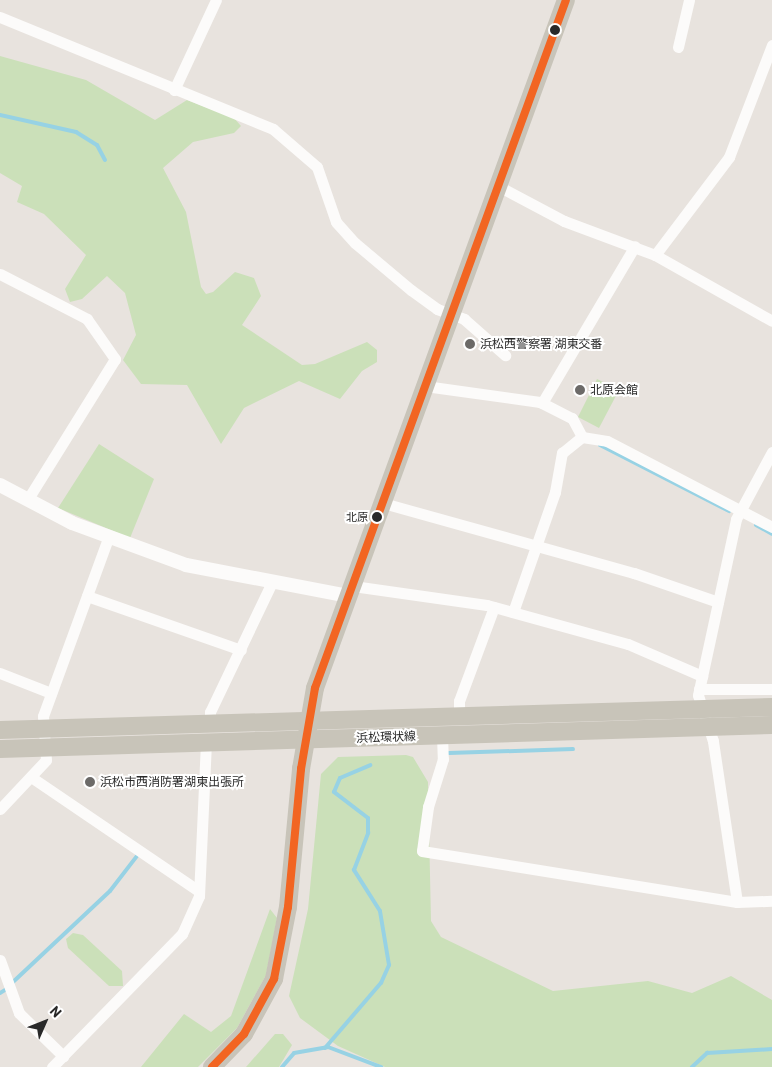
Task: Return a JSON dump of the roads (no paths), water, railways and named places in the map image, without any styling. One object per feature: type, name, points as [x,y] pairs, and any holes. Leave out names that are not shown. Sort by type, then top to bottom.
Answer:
[{"type":"main road","points":[[212,1067],[244,1034],[274,978],[288,907],[306,740],[315,688],[566,0]]},
{"type":"main road","name":"浜松環状線","points":[[0,730],[772,707]]},
{"type":"main road","points":[[536,714],[537,732]]},
{"type":"main road","name":"浜松環状線","points":[[0,749],[772,725]]},
{"type":"street","points":[[174,90],[216,0]]},
{"type":"street","points":[[678,47],[689,0]]},
{"type":"street","points":[[0,16],[281,135],[317,167],[333,215],[345,233],[411,290],[452,315],[464,319],[505,355]]},
{"type":"street","points":[[655,255],[729,157],[770,60],[772,45]]},
{"type":"street","points":[[498,186],[564,221],[655,255],[772,321]]},
{"type":"street","points":[[542,403],[635,246]]},
{"type":"street","points":[[0,274],[87,319],[115,359],[28,499]]},
{"type":"street","points":[[425,386],[542,403],[572,418],[582,437]]},
{"type":"street","points":[[513,612],[557,487],[562,453],[582,437],[607,441],[772,527]]},
{"type":"street","points":[[737,902],[709,727],[702,709],[699,689],[740,510],[772,452]]},
{"type":"street","points":[[0,485],[109,536],[204,570],[272,582],[494,607],[628,644],[702,676]]},
{"type":"street","points":[[383,504],[537,546],[718,602]]},
{"type":"street","points":[[0,809],[46,760],[42,716],[109,536]]},
{"type":"street","points":[[210,723],[210,712],[272,582]]},
{"type":"street","points":[[87,596],[241,650]]},
{"type":"street","points":[[459,715],[459,702],[494,607]]},
{"type":"street","points":[[0,673],[51,693]]},
{"type":"street","points":[[699,689],[772,689]]},
{"type":"street","points":[[442,735],[442,759],[428,808],[422,851],[737,902],[772,901]]},
{"type":"street","points":[[52,1067],[182,934],[199,891],[206,744]]},
{"type":"street","points":[[30,776],[199,891]]},
{"type":"street","points":[[0,960],[19,1013],[63,1056]]},
{"type":"waterway","points":[[0,115],[76,132],[97,145],[105,160]]},
{"type":"waterway","points":[[600,445],[729,511]]},
{"type":"waterway","points":[[756,525],[772,534]]},
{"type":"waterway","points":[[449,753],[573,749]]},
{"type":"waterway","points":[[325,1048],[381,983],[389,965],[380,911],[354,870],[368,833],[368,818],[334,792],[340,778],[370,765]]},
{"type":"waterway","points":[[13,982],[110,891],[137,856]]},
{"type":"waterway","points":[[0,993],[5,990]]},
{"type":"waterway","points":[[282,1067],[294,1053],[328,1047],[381,1067]]},
{"type":"waterway","points":[[692,1067],[707,1053],[772,1049]]},
{"type":"place","name":"浜松西警察署 湖東交番","points":[[470,344]]},
{"type":"place","name":"北原会館","points":[[580,390]]},
{"type":"place","name":"北原","points":[[377,517]]},
{"type":"place","name":"浜松市西消防署湖東出張所","points":[[90,782]]}]
